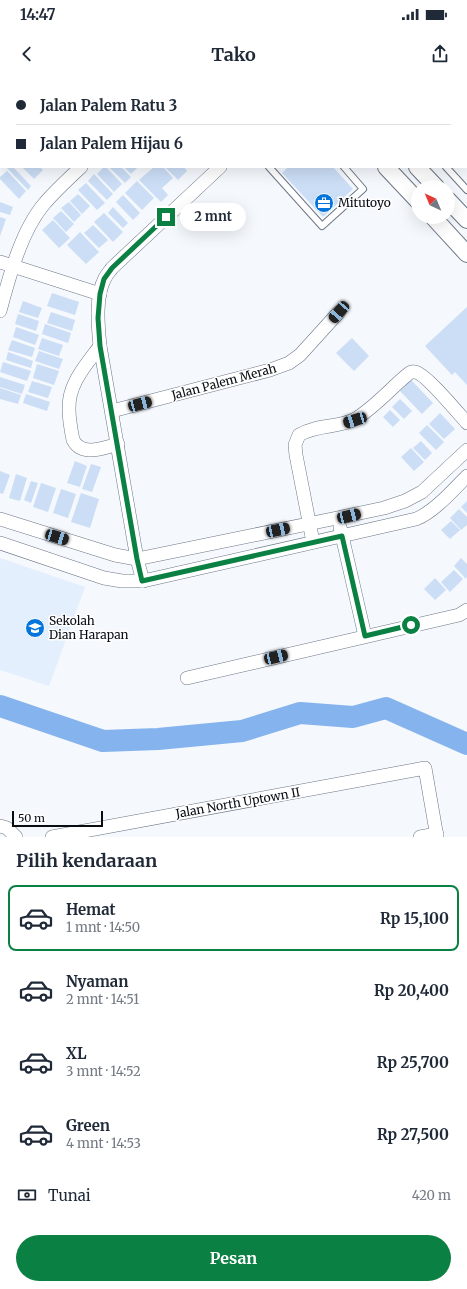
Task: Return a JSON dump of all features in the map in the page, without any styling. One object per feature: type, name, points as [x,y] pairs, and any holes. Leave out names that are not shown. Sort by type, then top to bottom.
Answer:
[{"type":"street","points":[[0,311],[13,266],[31,224],[39,211],[59,187],[80,168]]},
{"type":"street","points":[[142,581],[100,346],[98,318],[100,294],[104,279],[112,268],[219,168]]},
{"type":"street","points":[[387,168],[411,194]]},
{"type":"street","points":[[418,168],[429,180]]},
{"type":"street","points":[[455,207],[467,220]]},
{"type":"street","points":[[439,224],[467,254]]},
{"type":"street","points":[[0,262],[100,294]]},
{"type":"street","name":"Jalan Palem Merah","points":[[112,411],[270,370],[288,363],[300,355],[339,312]]},
{"type":"street","points":[[100,346],[73,384],[70,394],[69,409],[73,440],[75,445],[86,450],[93,450],[118,444]]},
{"type":"street","points":[[313,542],[296,456],[295,445],[299,435],[313,429],[355,420],[407,375],[413,372],[417,372],[426,380],[445,398],[467,423]]},
{"type":"street","points":[[0,519],[115,555],[137,559],[384,508],[415,497],[467,450]]},
{"type":"street","points":[[0,543],[104,578],[122,581],[142,581],[422,517],[467,476]]},
{"type":"street","points":[[337,518],[365,636]]},
{"type":"street","points":[[187,678],[459,615],[467,610]]},
{"type":"street","name":"Jalan North Uptown II","points":[[52,837],[426,768],[437,836]]},
{"type":"street","points":[[0,826],[8,828],[16,837]]},
{"type":"street","points":[[420,837],[437,836]]},
{"type":"lane","points":[[269,168],[322,226],[363,189],[345,168]]},
{"type":"lane","points":[[447,168],[467,190]]},
{"type":"shaded area","name":"Sekolah Dian Harapan","points":[[0,558],[85,587],[49,686],[0,670]]},
{"type":"building","points":[[7,168],[14,168],[31,186],[28,190]]},
{"type":"building","points":[[23,168],[41,168],[43,170],[34,179]]},
{"type":"building","points":[[103,168],[107,168],[122,184],[114,192],[97,174]]},
{"type":"building","points":[[110,168],[122,168],[131,177],[125,183]]},
{"type":"building","points":[[125,168],[137,168],[131,174]]},
{"type":"building","points":[[153,168],[164,168],[173,178],[162,188],[168,195],[161,202],[139,180]]},
{"type":"building","points":[[166,168],[185,168],[187,171],[178,180]]},
{"type":"building","name":"Mitutoyo","points":[[287,168],[334,168],[353,189],[323,217],[282,173]]},
{"type":"building","points":[[7,171],[26,191],[19,199],[0,179],[0,177]]},
{"type":"building","points":[[94,174],[113,194],[107,200],[88,181]]},
{"type":"building","points":[[137,181],[154,198],[142,210],[125,193]]},
{"type":"building","points":[[86,183],[105,203],[97,210],[78,190]]},
{"type":"building","points":[[78,194],[90,206],[82,214],[70,201]]},
{"type":"building","points":[[123,195],[140,213],[133,220],[116,202]]},
{"type":"building","points":[[0,202],[13,207],[10,215],[0,212]]},
{"type":"building","points":[[69,202],[81,215],[74,222],[61,208]]},
{"type":"building","points":[[113,207],[128,223],[123,228],[108,213]]},
{"type":"building","points":[[61,211],[74,224],[66,232],[53,218]]},
{"type":"building","points":[[104,213],[123,232],[113,242],[94,222]]},
{"type":"building","points":[[0,217],[6,219],[0,236]]},
{"type":"building","points":[[53,220],[70,238],[59,248],[42,230]]},
{"type":"building","points":[[93,225],[108,240],[99,248],[84,233]]},
{"type":"building","points":[[80,232],[99,252],[86,264],[67,245]]},
{"type":"building","points":[[52,293],[79,302],[75,315],[47,306]]},
{"type":"building","points":[[23,301],[42,308],[38,318],[19,312]]},
{"type":"building","points":[[467,307],[467,385],[455,372],[452,375],[425,346]]},
{"type":"building","points":[[51,312],[75,320],[72,331],[47,323]]},
{"type":"building","points":[[18,314],[39,321],[36,331],[15,324]]},
{"type":"building","points":[[45,324],[71,333],[68,343],[42,334]]},
{"type":"building","points":[[16,327],[39,335],[35,345],[13,337]]},
{"type":"building","points":[[42,338],[63,345],[59,356],[38,349]]},
{"type":"building","points":[[352,338],[369,356],[354,371],[336,353]]},
{"type":"building","points":[[12,340],[35,348],[32,357],[8,350]]},
{"type":"building","points":[[39,351],[63,359],[59,369],[35,361]]},
{"type":"building","points":[[8,352],[33,361],[31,368],[6,360]]},
{"type":"building","points":[[3,362],[31,371],[27,381],[0,372]]},
{"type":"building","points":[[37,364],[59,371],[54,385],[33,378]]},
{"type":"building","points":[[0,377],[25,385],[22,394],[0,387]]},
{"type":"building","points":[[411,380],[433,403],[422,414],[400,391]]},
{"type":"building","points":[[32,381],[52,387],[48,398],[28,392]]},
{"type":"building","points":[[0,388],[21,395],[18,404],[0,399]]},
{"type":"building","points":[[26,394],[50,402],[47,411],[23,403]]},
{"type":"building","points":[[400,399],[412,411],[404,419],[392,407]]},
{"type":"building","points":[[390,410],[400,420],[393,427],[383,417]]},
{"type":"building","points":[[440,413],[455,429],[444,439],[429,424]]},
{"type":"building","points":[[427,425],[444,442],[436,450],[419,433]]},
{"type":"building","points":[[421,441],[432,453],[425,460],[413,448]]},
{"type":"building","points":[[411,448],[424,462],[414,471],[401,457]]},
{"type":"building","points":[[75,461],[87,466],[80,487],[67,483]]},
{"type":"building","points":[[91,464],[101,467],[92,492],[82,489]]},
{"type":"building","points":[[0,471],[10,475],[3,494],[0,493]]},
{"type":"building","points":[[16,474],[27,478],[20,501],[9,498]]},
{"type":"building","points":[[31,481],[38,483],[31,503],[24,500]]},
{"type":"building","points":[[41,483],[56,488],[48,512],[33,507]]},
{"type":"building","points":[[61,489],[76,494],[68,518],[53,513]]},
{"type":"building","points":[[81,493],[99,499],[90,528],[71,522]]},
{"type":"building","points":[[467,501],[467,513],[461,507]]},
{"type":"building","points":[[459,509],[467,517],[467,525],[461,530],[450,518]]},
{"type":"building","points":[[451,521],[460,530],[450,539],[441,530]]},
{"type":"building","points":[[461,558],[467,564],[466,579],[454,566]]},
{"type":"building","points":[[454,570],[463,579],[450,592],[441,582]]},
{"type":"building","points":[[435,578],[446,590],[435,600],[424,589]]},
{"type":"waterway","points":[[0,706],[103,741],[158,739],[242,731],[300,713],[353,717],[386,708],[467,744]]},
{"type":"place","name":"Mitutoyo","points":[[324,203]]},
{"type":"place","name":"Sekolah Dian Harapan","points":[[35,628]]},
{"type":"route","points":[[166,217],[112,268],[104,279],[100,294],[98,318],[100,346],[142,581],[342,536],[365,636],[411,625]]}]
